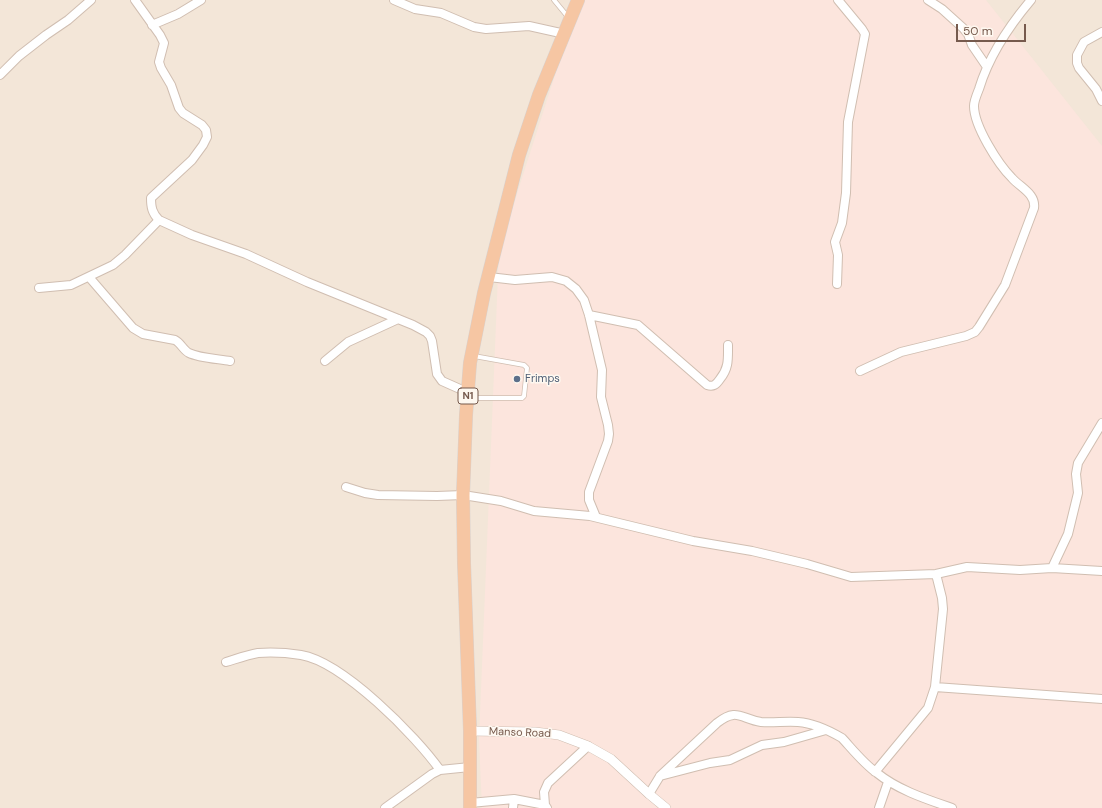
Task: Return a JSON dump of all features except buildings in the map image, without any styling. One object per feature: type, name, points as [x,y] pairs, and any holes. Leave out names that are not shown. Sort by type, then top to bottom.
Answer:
[{"type":"highway","name":"N1","points":[[470,806],[470,732],[463,494],[466,415],[472,356],[484,293],[523,141],[539,95],[578,0]]},
{"type":"street","points":[[0,75],[20,56],[68,20],[91,0]]},
{"type":"street","points":[[136,0],[164,43],[159,62],[160,68],[171,86],[179,108],[183,113],[202,125],[206,130],[208,137],[192,160],[151,198],[151,207],[155,216],[159,220],[192,235],[246,254],[307,282],[398,318],[426,332],[432,341],[437,374],[439,378],[468,396]]},
{"type":"street","points":[[152,25],[178,14],[201,0]]},
{"type":"street","points":[[394,0],[415,9],[441,13],[474,27],[486,29],[529,26],[565,34]]},
{"type":"street","points":[[837,284],[838,254],[835,242],[842,223],[846,193],[848,122],[865,34],[838,0]]},
{"type":"street","points":[[928,0],[942,9],[963,28],[968,34],[972,46],[987,67]]},
{"type":"street","points":[[860,371],[901,352],[966,336],[975,332],[990,312],[1005,285],[1035,202],[1032,197],[1011,178],[1003,168],[980,130],[975,118],[974,104],[992,57],[1018,15],[1031,0]]},
{"type":"street","points":[[1102,32],[1084,42],[1077,55],[1077,63],[1079,68],[1096,89],[1102,101]]},
{"type":"street","points":[[40,288],[71,285],[118,261],[159,220]]},
{"type":"street","points":[[89,277],[133,328],[143,334],[178,341],[183,348],[193,355],[230,361]]},
{"type":"street","points":[[489,277],[516,280],[552,277],[566,280],[576,289],[584,300],[602,370],[601,397],[609,434],[608,441],[589,492],[588,500],[596,517]]},
{"type":"street","points":[[589,315],[638,325],[711,387],[717,384],[726,373],[728,367],[728,345]]},
{"type":"street","points":[[325,361],[348,342],[398,318]]},
{"type":"street","points":[[1052,568],[1068,534],[1078,492],[1076,474],[1078,462],[1102,423]]},
{"type":"street","points":[[346,487],[364,493],[378,495],[437,496],[463,494],[501,501],[542,513],[596,517],[693,541],[752,551],[787,559],[851,577],[936,574],[967,567],[1020,570],[1052,568],[1102,571]]},
{"type":"street","points":[[875,772],[928,708],[935,687],[942,609],[942,598],[936,574]]},
{"type":"street","points":[[226,662],[258,653],[282,653],[302,655],[319,662],[334,670],[374,699],[429,754],[440,770]]},
{"type":"street","points":[[935,687],[1102,699]]},
{"type":"street","points":[[649,794],[660,776],[725,717],[735,714],[759,722],[799,722],[826,730],[842,738],[875,772],[888,782],[921,797],[952,808]]},
{"type":"street","points":[[660,776],[707,764],[730,760],[762,745],[797,739],[826,730]]},
{"type":"street","name":"Manso Road","points":[[470,732],[535,732],[559,735],[588,746],[612,759],[661,807]]},
{"type":"street","points":[[470,806],[514,798],[546,807],[544,792],[548,783],[588,746]]},
{"type":"street","points":[[385,808],[427,776],[440,770],[470,766]]},
{"type":"street","points":[[880,808],[888,782]]},
{"type":"street","points":[[513,808],[514,798]]},
{"type":"lane","points":[[554,0],[570,19]]},
{"type":"lane","points":[[468,396],[522,398],[524,396],[527,368],[524,365],[472,356]]},
{"type":"shaded area","points":[[0,0],[1102,0],[1102,808],[0,808]]},
{"type":"shaded area","points":[[584,0],[986,0],[1102,146],[1102,808],[482,808],[479,739],[499,250],[564,47]]},
{"type":"place","name":"Frimps","points":[[517,379]]}]
